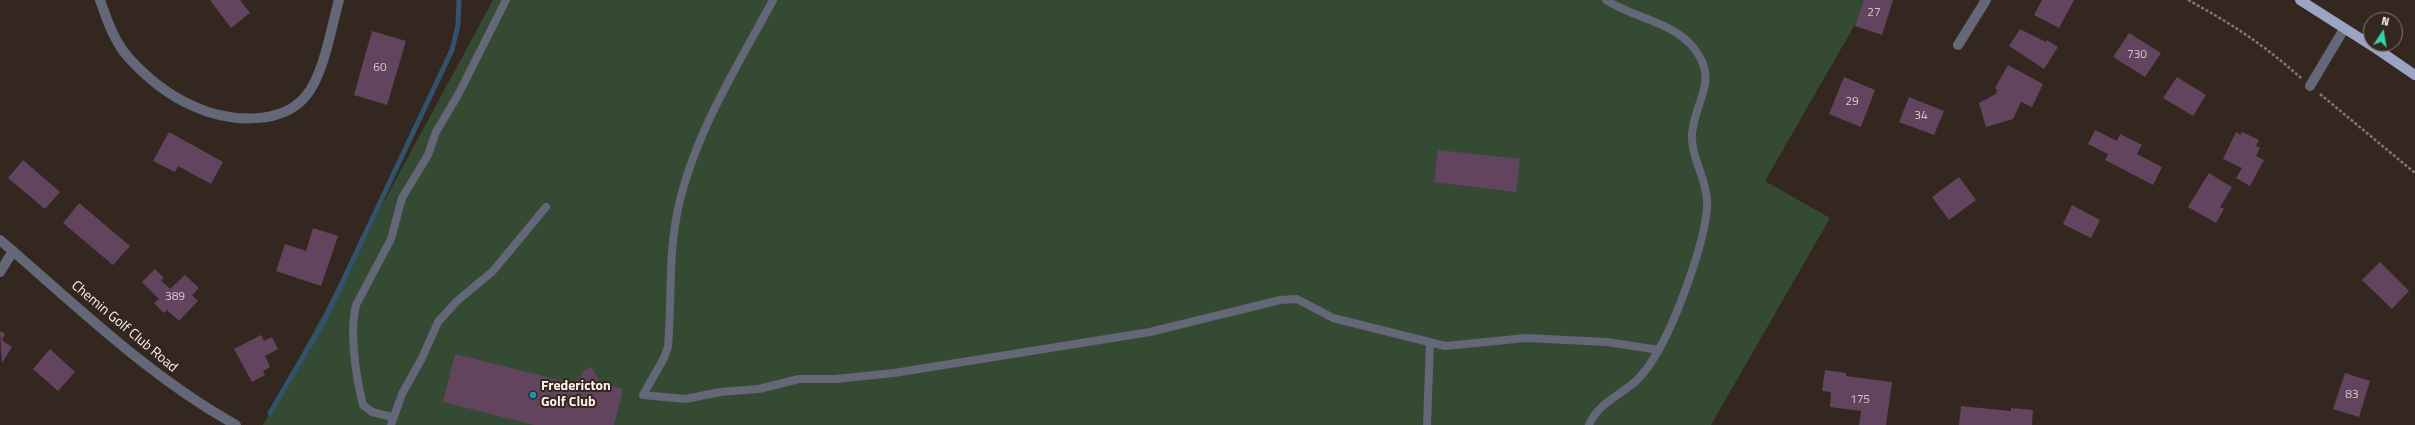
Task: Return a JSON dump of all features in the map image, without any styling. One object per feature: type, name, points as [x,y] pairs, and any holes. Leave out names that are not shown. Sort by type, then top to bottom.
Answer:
[{"type":"main road","points":[[2300,0],[2415,75]]},
{"type":"street","points":[[100,0],[112,33],[126,56],[145,75],[168,92],[194,106],[220,114],[247,118],[267,117],[288,111],[304,97],[316,79],[339,0]]},
{"type":"street","points":[[1958,45],[1986,0]]},
{"type":"street","points":[[2310,86],[2344,29]]},
{"type":"street","name":"Chemin Golf Club Road","points":[[0,240],[158,375],[206,409],[236,425]]},
{"type":"street","points":[[0,272],[13,251]]},
{"type":"lane","points":[[506,0],[458,95],[436,132],[428,155],[402,198],[391,240],[356,306],[353,335],[363,405],[372,412],[391,421],[438,322],[457,301],[493,271],[546,206]]},
{"type":"lane","points":[[773,0],[710,118],[691,164],[682,192],[673,241],[668,347],[664,358],[643,396],[686,399],[720,392],[758,389],[799,379],[835,379],[894,373],[1150,332],[1280,300],[1297,300],[1333,318],[1444,346],[1526,338],[1568,339],[1659,350]]},
{"type":"lane","points":[[1589,425],[1596,412],[1637,380],[1659,350],[1686,286],[1704,232],[1707,217],[1705,182],[1692,137],[1707,77],[1704,66],[1694,48],[1673,30],[1606,0]]},
{"type":"lane","points":[[1427,425],[1430,342]]},
{"type":"green space","name":"Fredericton Golf Club","points":[[493,0],[1869,0],[1765,181],[1830,218],[1711,425],[263,425]]},
{"type":"building","points":[[210,0],[240,0],[250,13],[231,28]]},
{"type":"building","points":[[1864,0],[1893,0],[1882,35],[1855,26]]},
{"type":"building","points":[[2042,0],[2074,0],[2059,28],[2034,15]]},
{"type":"building","points":[[2020,29],[2046,42],[2047,40],[2058,47],[2044,69],[2009,46]]},
{"type":"building","points":[[372,31],[406,41],[387,105],[354,95]]},
{"type":"building","points":[[2129,33],[2161,53],[2145,77],[2113,57]]},
{"type":"building","points":[[2008,65],[2043,84],[2032,107],[2021,102],[2013,119],[1986,127],[1979,103],[1996,94],[1997,90],[1995,88]]},
{"type":"building","points":[[1844,77],[1875,90],[1861,127],[1829,114]]},
{"type":"building","points":[[2177,77],[2206,95],[2193,116],[2163,98]]},
{"type":"building","points":[[1909,97],[1944,111],[1934,135],[1899,122]]},
{"type":"building","points":[[2095,130],[2117,141],[2120,134],[2142,145],[2137,154],[2162,167],[2153,185],[2105,160],[2108,154],[2088,144]]},
{"type":"building","points":[[169,132],[223,162],[211,184],[178,166],[175,172],[153,161]]},
{"type":"building","points":[[2236,132],[2241,135],[2242,132],[2259,140],[2256,146],[2260,148],[2256,156],[2264,160],[2250,186],[2236,178],[2242,168],[2223,159]]},
{"type":"building","points":[[1438,150],[1520,159],[1516,192],[1434,182]]},
{"type":"building","points":[[23,160],[60,192],[45,209],[8,178]]},
{"type":"building","points":[[2209,173],[2232,187],[2220,207],[2224,209],[2216,223],[2188,207]]},
{"type":"building","points":[[1959,177],[1976,200],[1949,220],[1932,197]]},
{"type":"building","points":[[79,203],[130,246],[113,265],[63,223]]},
{"type":"building","points":[[2072,205],[2100,220],[2091,238],[2063,224]]},
{"type":"building","points":[[313,228],[338,236],[321,286],[276,271],[285,244],[306,251]]},
{"type":"building","points":[[2380,262],[2409,291],[2392,309],[2362,280]]},
{"type":"building","points":[[155,269],[164,278],[161,280],[170,289],[185,275],[199,288],[192,295],[198,301],[179,321],[167,310],[164,313],[154,303],[159,299],[142,282]]},
{"type":"building","points":[[0,331],[5,334],[2,340],[12,347],[2,363]]},
{"type":"building","points":[[261,335],[264,341],[272,337],[278,349],[265,356],[270,367],[263,371],[265,375],[252,382],[234,349]]},
{"type":"building","points":[[50,349],[75,372],[58,391],[33,369]]},
{"type":"building","name":"Fredericton Golf Club","points":[[455,354],[571,383],[583,376],[581,373],[591,367],[600,382],[623,389],[614,425],[534,425],[443,402]]},
{"type":"building","points":[[1825,370],[1846,373],[1846,376],[1892,382],[1886,425],[1859,425],[1861,411],[1830,407],[1831,392],[1822,391]]},
{"type":"building","points":[[2345,373],[2370,381],[2359,417],[2333,409]]},
{"type":"building","points":[[1961,406],[2011,411],[2011,408],[2033,410],[2032,425],[1959,425]]},
{"type":"waterway","points":[[270,413],[324,321],[452,50],[458,25],[459,0]]},
{"type":"place","name":"Fredericton Golf Club","points":[[533,395]]}]
